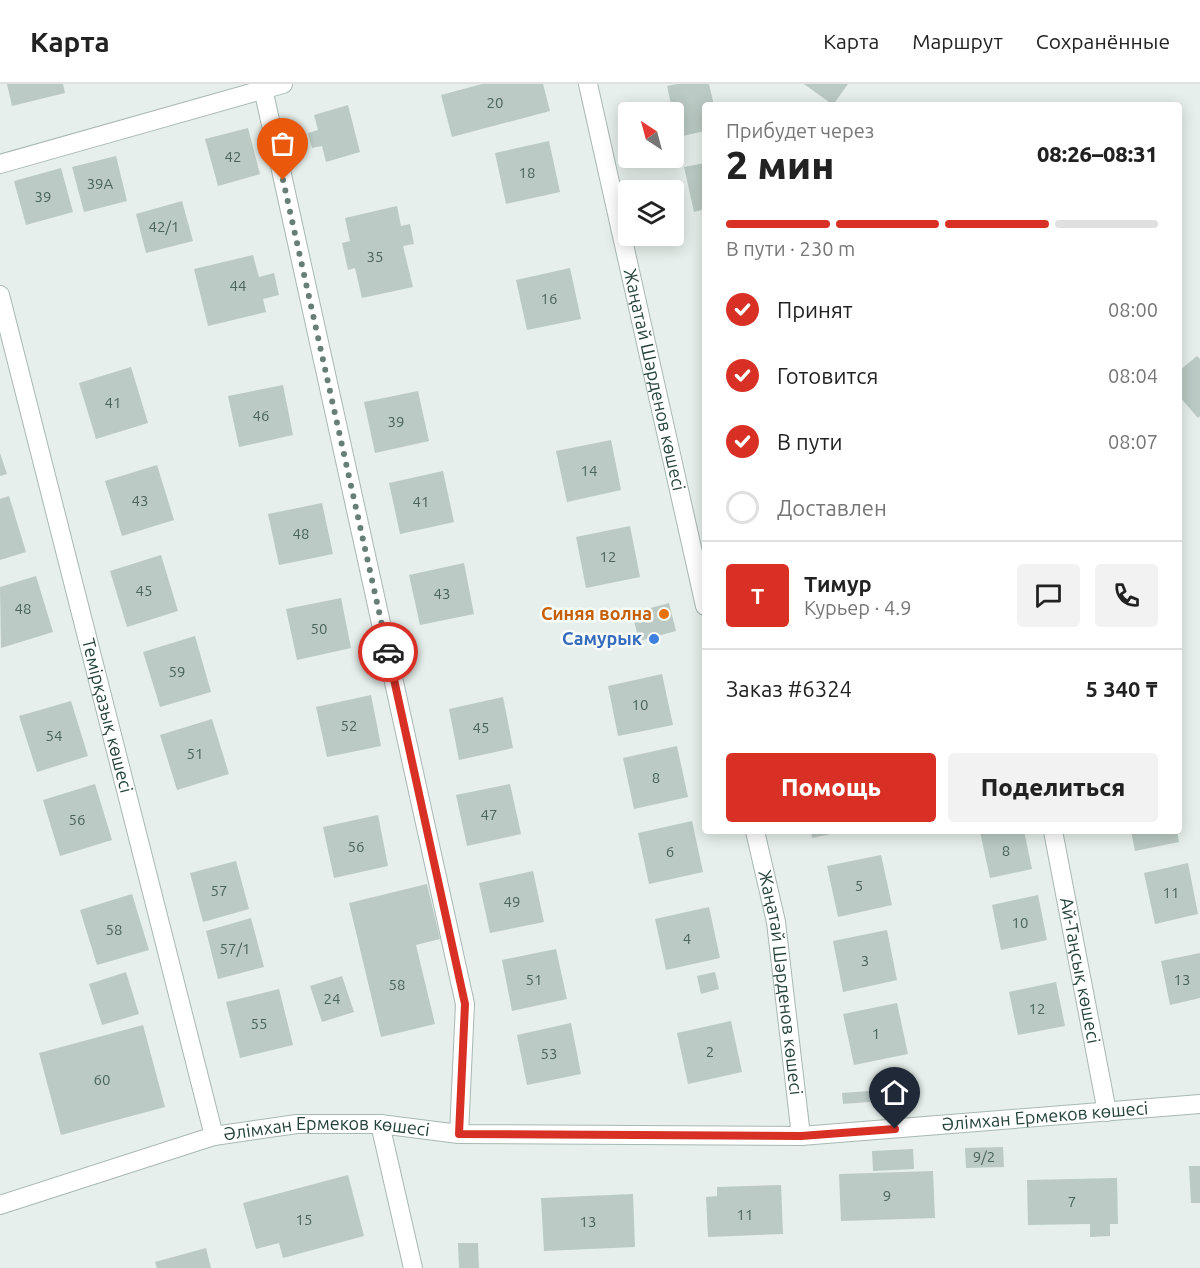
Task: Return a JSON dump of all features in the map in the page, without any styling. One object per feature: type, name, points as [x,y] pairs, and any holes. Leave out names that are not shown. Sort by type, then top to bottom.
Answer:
[{"type":"street","points":[[0,164],[263,86],[283,84]]},
{"type":"street","name":"Жаңатай Шәрденов көшесі","points":[[588,84],[702,593]]},
{"type":"street","points":[[263,86],[465,1004],[459,1134]]},
{"type":"street","name":"Темірқазық көшесі","points":[[0,295],[214,1136]]},
{"type":"street","name":"Жаңатай Шәрденов көшесі","points":[[756,834],[776,922],[801,1136]]},
{"type":"street","name":"Ай-Таңсық көшесі","points":[[1054,834],[1107,1112]]},
{"type":"street","name":"Әлімхан Ермеков көшесі","points":[[0,1204],[214,1136],[297,1124],[380,1124],[459,1134],[801,1136],[1200,1104]]},
{"type":"street","points":[[380,1124],[413,1268]]},
{"type":"building","points":[[7,84],[63,84],[65,93],[12,106]]},
{"type":"building","points":[[482,84],[543,84],[550,111],[452,137],[441,95]]},
{"type":"building","points":[[709,84],[713,102],[702,102],[702,132],[684,136],[684,102],[670,102],[667,86]]},
{"type":"building","points":[[804,84],[848,84],[835,102],[829,102]]},
{"type":"building","points":[[348,105],[360,152],[326,162],[322,146],[312,148],[308,133],[318,130],[314,115]]},
{"type":"building","points":[[248,128],[260,174],[218,186],[205,139]]},
{"type":"building","points":[[549,141],[560,192],[506,204],[495,153]]},
{"type":"building","points":[[116,156],[127,201],[84,212],[72,167]]},
{"type":"building","points":[[702,164],[702,210],[694,212],[684,167]]},
{"type":"building","points":[[61,168],[73,212],[26,225],[14,181]]},
{"type":"building","points":[[182,201],[193,241],[146,253],[136,214]]},
{"type":"building","points":[[397,206],[401,226],[410,224],[414,244],[403,246],[413,287],[362,298],[355,268],[348,270],[342,243],[350,241],[345,218]]},
{"type":"building","points":[[253,255],[259,277],[274,273],[279,295],[263,299],[266,312],[208,326],[194,269]]},
{"type":"building","points":[[570,268],[581,319],[527,330],[516,280]]},
{"type":"building","points":[[1197,356],[1200,359],[1200,416],[1198,418],[1182,399],[1182,368]]},
{"type":"building","points":[[131,367],[148,423],[96,439],[79,383]]},
{"type":"building","points":[[283,385],[293,435],[239,447],[228,396]]},
{"type":"building","points":[[418,391],[429,441],[375,453],[364,402]]},
{"type":"building","points":[[611,440],[621,490],[567,502],[556,451]]},
{"type":"building","points":[[0,453],[7,474],[0,476]]},
{"type":"building","points":[[157,465],[174,520],[122,536],[105,481]]},
{"type":"building","points":[[443,471],[454,522],[400,534],[389,483]]},
{"type":"building","points":[[9,496],[26,552],[0,560],[0,499]]},
{"type":"building","points":[[322,503],[333,554],[279,565],[268,514]]},
{"type":"building","points":[[630,526],[640,577],[586,588],[576,537]]},
{"type":"building","points":[[161,555],[178,611],[127,627],[110,571]]},
{"type":"building","points":[[464,563],[474,614],[420,625],[409,575]]},
{"type":"building","points":[[36,576],[53,632],[1,648],[0,587]]},
{"type":"building","points":[[341,598],[351,648],[297,660],[286,609]]},
{"type":"building","points":[[669,603],[676,631],[639,641],[632,613]]},
{"type":"building","points":[[195,636],[211,692],[160,707],[143,652]]},
{"type":"building","points":[[662,674],[673,725],[618,736],[608,686]]},
{"type":"building","points":[[371,695],[381,746],[327,757],[316,707]]},
{"type":"building","points":[[503,697],[513,748],[459,760],[449,709]]},
{"type":"building","points":[[71,701],[88,756],[37,772],[19,716]]},
{"type":"building","points":[[212,719],[229,774],[177,790],[160,735]]},
{"type":"building","points":[[677,746],[688,797],[634,809],[623,758]]},
{"type":"building","points":[[95,784],[112,840],[60,856],[43,800]]},
{"type":"building","points":[[510,784],[521,834],[467,846],[456,795]]},
{"type":"building","points":[[378,815],[388,866],[334,878],[323,827]]},
{"type":"building","points":[[692,821],[703,872],[649,884],[638,833]]},
{"type":"building","points":[[811,834],[831,834],[812,838]]},
{"type":"building","points":[[980,834],[1025,834],[1032,869],[990,878]]},
{"type":"building","points":[[1132,834],[1178,834],[1179,842],[1135,851]]},
{"type":"building","points":[[881,855],[892,905],[838,917],[827,866]]},
{"type":"building","points":[[236,861],[249,909],[203,922],[190,873]]},
{"type":"building","points":[[1188,863],[1198,914],[1155,924],[1144,873]]},
{"type":"building","points":[[533,871],[544,922],[490,933],[479,883]]},
{"type":"building","points":[[427,884],[440,939],[416,945],[435,1024],[381,1037],[349,903]]},
{"type":"building","points":[[132,894],[149,950],[97,965],[80,910]]},
{"type":"building","points":[[1038,895],[1047,940],[1001,950],[992,905]]},
{"type":"building","points":[[709,907],[720,958],[666,970],[655,919]]},
{"type":"building","points":[[251,918],[264,967],[218,979],[206,931]]},
{"type":"building","points":[[887,930],[897,980],[843,992],[833,941]]},
{"type":"building","points":[[556,949],[567,999],[512,1011],[502,960]]},
{"type":"building","points":[[1200,953],[1200,998],[1170,1005],[1161,961]]},
{"type":"building","points":[[126,972],[139,1014],[102,1025],[89,984]]},
{"type":"building","points":[[715,972],[719,989],[701,994],[697,976]]},
{"type":"building","points":[[342,976],[354,1012],[322,1022],[310,986]]},
{"type":"building","points":[[1056,982],[1065,1026],[1018,1035],[1009,992]]},
{"type":"building","points":[[279,989],[293,1045],[240,1058],[226,1002]]},
{"type":"building","points":[[897,1003],[908,1054],[854,1065],[843,1014]]},
{"type":"building","points":[[731,1021],[742,1072],[688,1084],[677,1033]]},
{"type":"building","points":[[571,1023],[581,1074],[527,1085],[517,1035]]},
{"type":"building","points":[[143,1025],[165,1107],[61,1135],[39,1053]]},
{"type":"building","points":[[869,1091],[870,1102],[843,1104],[842,1093]]},
{"type":"building","points":[[1003,1147],[1004,1167],[966,1168],[965,1148]]},
{"type":"building","points":[[913,1149],[914,1169],[873,1171],[872,1151]]},
{"type":"building","points":[[1189,1166],[1200,1166],[1200,1203],[1191,1203]]},
{"type":"building","points":[[933,1171],[935,1218],[841,1221],[839,1174]]},
{"type":"building","points":[[348,1175],[364,1236],[283,1258],[279,1243],[256,1249],[243,1203]]},
{"type":"building","points":[[1117,1178],[1118,1224],[1110,1224],[1110,1236],[1090,1237],[1090,1224],[1028,1225],[1027,1180]]},
{"type":"building","points":[[781,1185],[783,1234],[708,1237],[706,1197],[717,1196],[717,1187]]},
{"type":"building","points":[[633,1194],[635,1247],[544,1251],[541,1198]]},
{"type":"building","points":[[458,1243],[478,1243],[479,1268],[459,1268]]},
{"type":"building","points":[[206,1248],[211,1268],[157,1268],[155,1262]]},
{"type":"way so far","points":[[283,180],[388,652]]},
{"type":"place","name":"Синяя волна","points":[[664,614]]},
{"type":"place","name":"Самурык","points":[[654,639]]},
{"type":"route","points":[[388,652],[465,1004],[459,1134],[801,1136],[895,1129]]}]
